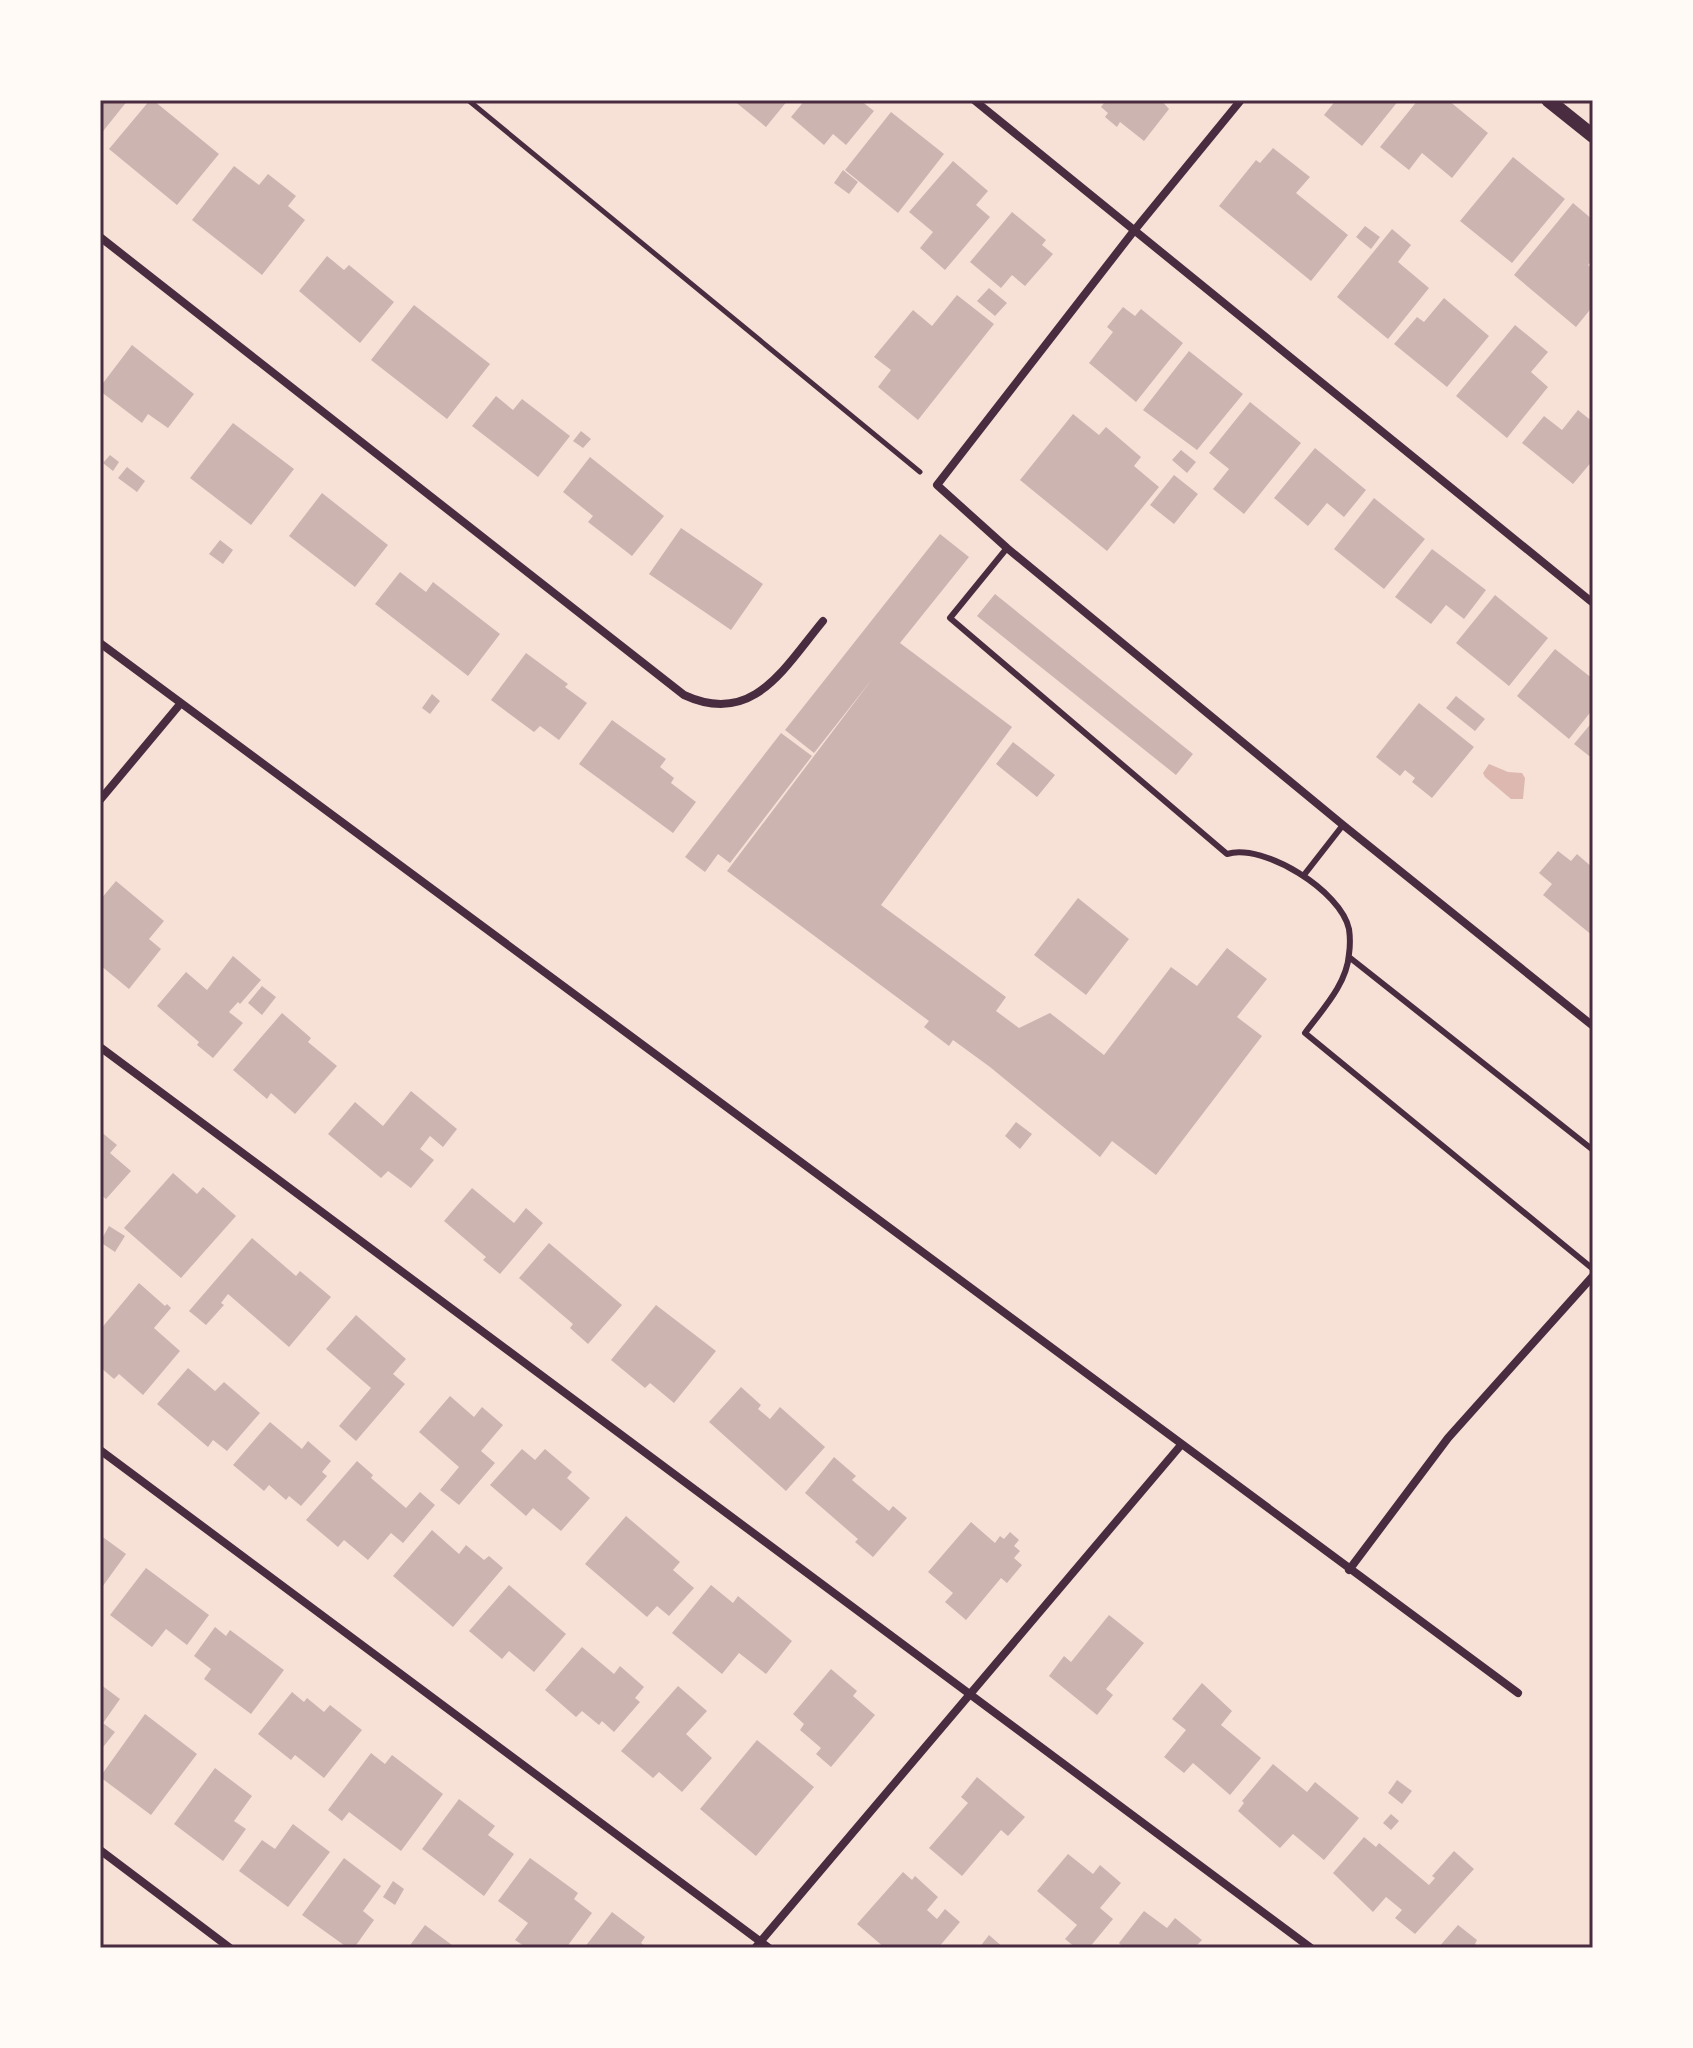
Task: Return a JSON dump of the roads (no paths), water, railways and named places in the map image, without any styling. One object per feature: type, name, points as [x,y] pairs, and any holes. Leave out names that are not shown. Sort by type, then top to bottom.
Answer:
[{"type":"street","points":[[974,100],[1593,603]]},
{"type":"street","points":[[1241,100],[1133,232],[937,485],[1007,548],[1593,1026]]},
{"type":"street","points":[[1548,100],[1593,136]]},
{"type":"street","points":[[100,237],[684,695],[720,706],[755,696],[771,685],[823,621]]},
{"type":"street","points":[[100,643],[1518,1693]]},
{"type":"street","points":[[100,800],[181,703]]},
{"type":"street","points":[[100,1047],[1311,1948]]},
{"type":"street","points":[[1349,1570],[1448,1438],[1593,1276]]},
{"type":"street","points":[[757,1945],[1181,1445]]},
{"type":"street","points":[[100,1450],[757,1945],[769,1948]]},
{"type":"street","points":[[100,1850],[230,1948]]},
{"type":"lane","points":[[1007,548],[950,618],[1227,854],[1241,850],[1271,857],[1304,875],[1340,912],[1349,928],[1349,957],[1338,988],[1305,1033],[1593,1269]]},
{"type":"lane","points":[[1304,875],[1343,825]]},
{"type":"lane","points":[[1349,957],[1593,1150]]}]
